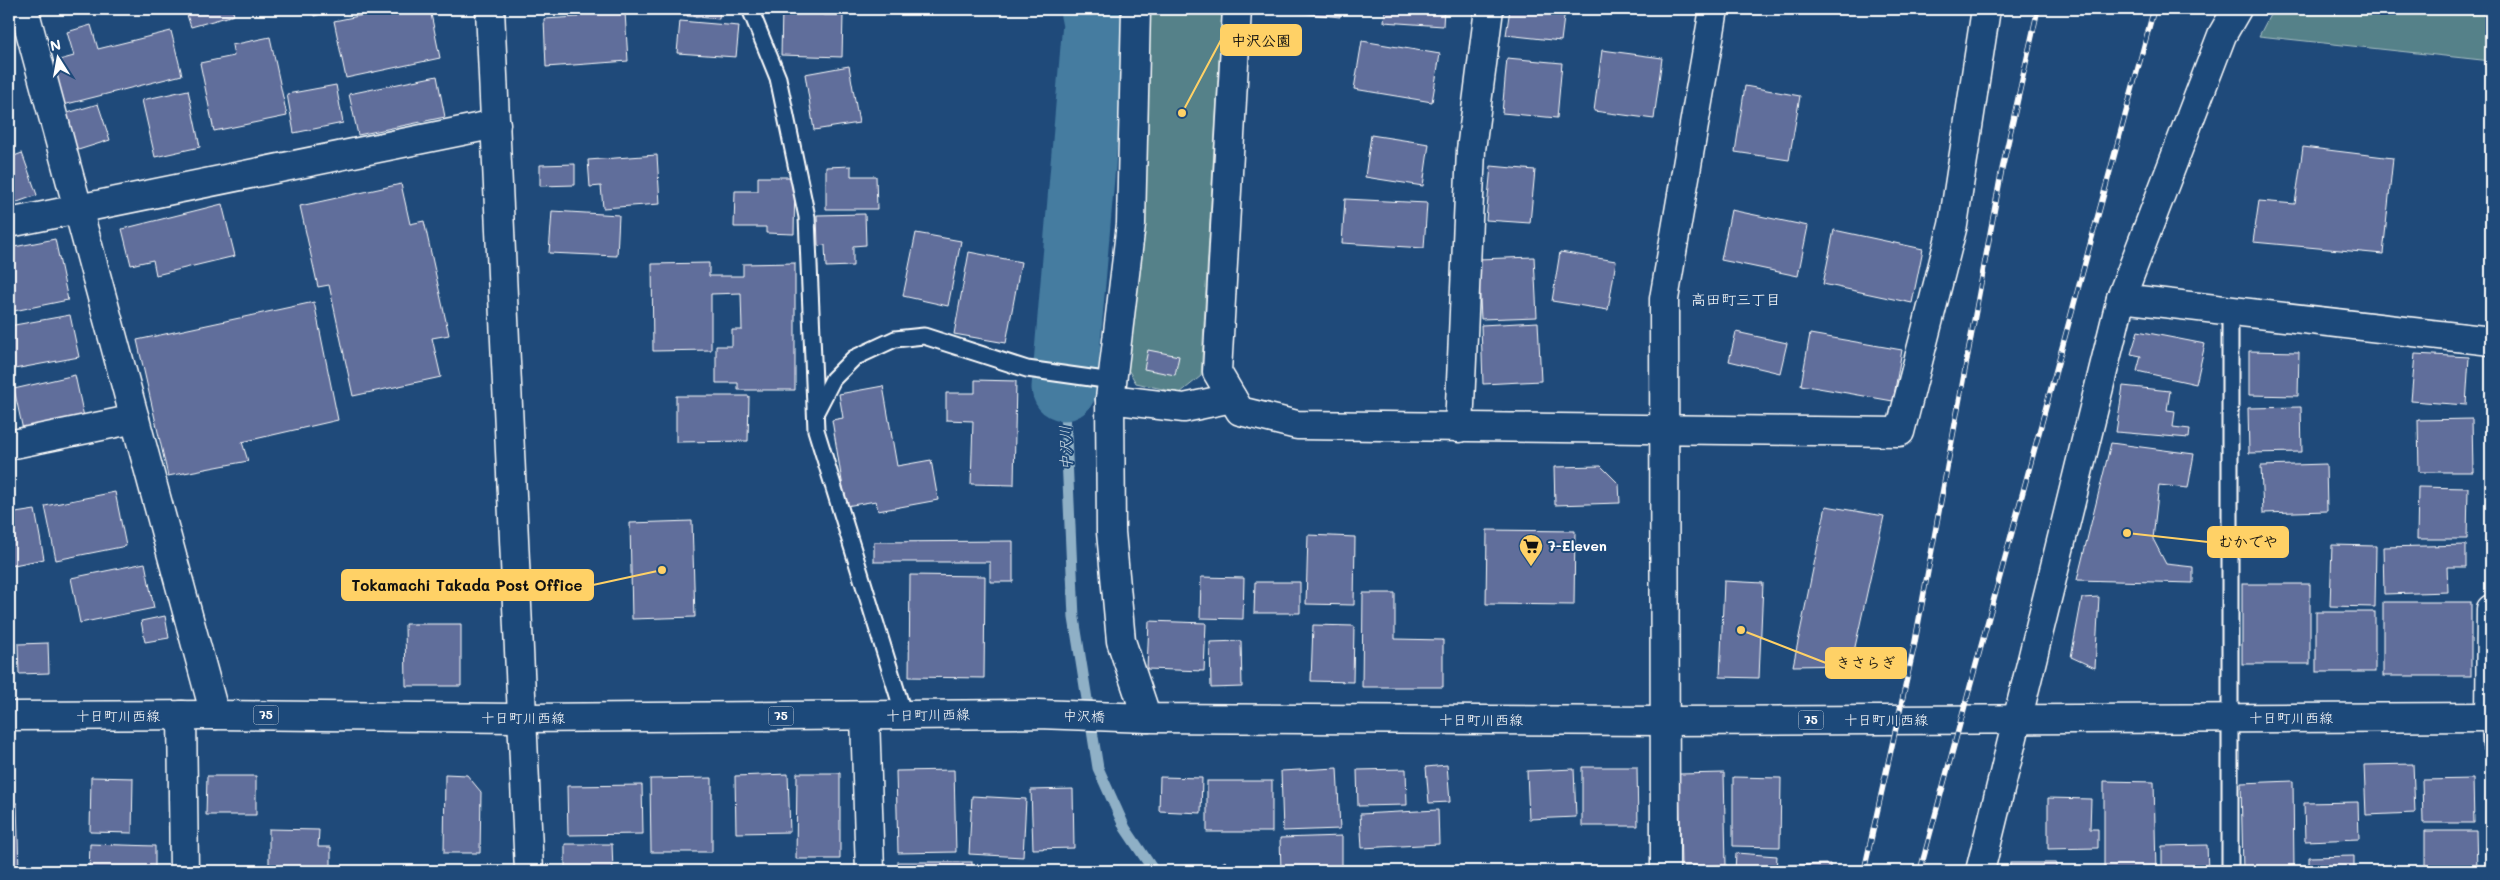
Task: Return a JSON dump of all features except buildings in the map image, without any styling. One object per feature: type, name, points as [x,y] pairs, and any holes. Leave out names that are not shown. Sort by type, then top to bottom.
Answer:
[{"type":"street","points":[[24,9],[214,715]]},
{"type":"street","points":[[490,9],[524,718],[529,871]]},
{"type":"street","points":[[1136,9],[1131,224],[1111,390],[1111,532],[1121,641],[1138,718]]},
{"type":"street","points":[[1237,9],[1217,372],[1240,411],[1297,425],[1900,432],[1953,225],[1986,9]]},
{"type":"street","points":[[1459,428],[1471,150],[1490,9]]},
{"type":"street","points":[[1665,871],[1663,721],[1666,430],[1664,299],[1714,9]]},
{"type":"street","points":[[1980,871],[2121,298],[2222,35],[2237,9]]},
{"type":"street","points":[[9,223],[496,124]]},
{"type":"street","points":[[2121,298],[2491,341]]},
{"type":"street","points":[[1111,390],[1184,408],[1232,398]]},
{"type":"street","points":[[9,445],[135,418]]},
{"type":"street","points":[[2491,609],[2491,717]]},
{"type":"street","name":"十日町川西線","points":[[9,716],[214,715],[524,718],[1038,714]]},
{"type":"street","name":"中沢橋","points":[[1038,714],[1138,718]]},
{"type":"street","points":[[182,715],[184,871]]},
{"type":"street","points":[[865,716],[870,871]]},
{"type":"street","name":"十日町川西線","points":[[1138,718],[1663,721],[2491,717]]},
{"type":"lane","points":[[750,9],[778,78],[807,217],[816,430],[904,715]]},
{"type":"lane","points":[[2230,310],[2230,871]]},
{"type":"lane","points":[[815,414],[833,379],[854,358],[895,340],[924,336],[1027,369],[1111,390]]},
{"type":"lane","points":[[2491,717],[2491,745]]},
{"type":"green space","points":[[1149,9],[1222,9],[1201,376],[1180,393],[1136,383],[1126,366],[1145,218]]},
{"type":"green space","points":[[2273,9],[2491,9],[2491,61],[2259,36]]},
{"type":"waterway","name":"中沢川","points":[[1064,388],[1095,24],[1092,9]]},
{"type":"waterway","name":"中沢川","points":[[1064,388],[1074,618],[1098,768],[1125,828],[1154,871]]},
{"type":"railway","points":[[1864,871],[1914,647],[2001,174],[2038,9]]},
{"type":"railway","points":[[1920,871],[2154,9]]},
{"type":"place","name":"中沢公園","points":[[1182,113]]},
{"type":"place","name":"むかでや","points":[[2127,533]]},
{"type":"place","name":"7-Eleven","points":[[1531,567]]},
{"type":"place","name":"Tokamachi Takada Post Office","points":[[662,570]]},
{"type":"place","name":"きさらぎ","points":[[1741,630]]},
{"type":"district","name":"高田町三丁目","points":[[1736,300]]}]
